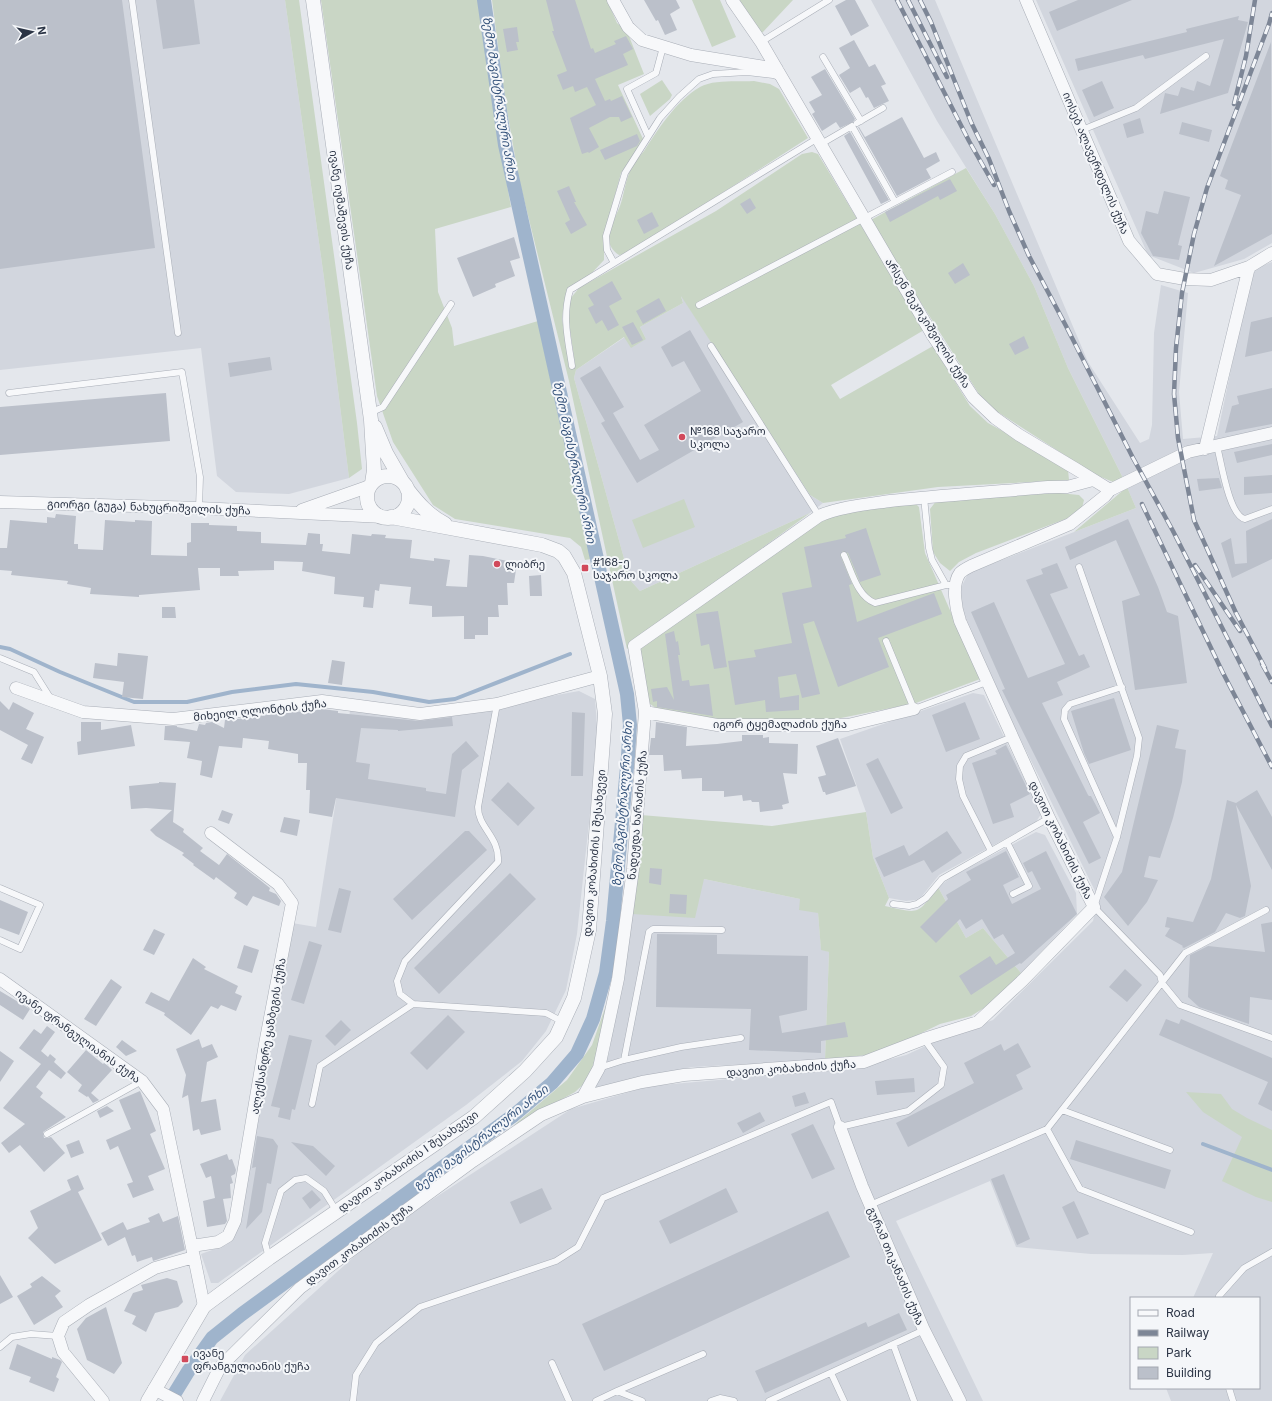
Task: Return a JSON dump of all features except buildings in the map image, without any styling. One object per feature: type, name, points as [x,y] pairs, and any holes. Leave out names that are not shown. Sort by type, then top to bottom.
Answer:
[{"type":"street","name":"ივანე იუმაშევის ქუჩა","points":[[313,0],[370,416],[374,470],[371,484]]},
{"type":"street","points":[[613,0],[628,27],[642,40],[691,55],[780,74]]},
{"type":"street","name":"არსენ მეკოკიშვილის ქუჩა","points":[[732,0],[761,42],[933,336],[973,397],[995,418],[1019,435],[1110,490]]},
{"type":"street","name":"იოსებ ალავერდელის ქუჩა","points":[[1026,0],[1129,241],[1157,274],[1185,279],[1211,280],[1249,267],[1272,253]]},
{"type":"street","points":[[1211,448],[1249,267]]},
{"type":"street","name":"ივანე იუმაშევის ქუჩა","points":[[370,416],[386,453],[404,485]]},
{"type":"street","points":[[951,585],[960,574],[970,566],[1070,524],[1105,496],[1110,490],[1188,452],[1272,433]]},
{"type":"street","points":[[392,476],[404,485],[408,501],[406,507],[397,515],[387,517],[378,515],[372,511],[367,498],[371,484],[381,477],[392,476]]},
{"type":"street","points":[[819,516],[826,512],[870,504],[924,497],[1048,487],[1067,487],[1094,480]]},
{"type":"street","name":"გიორგი (გუგა) ნახუცრიშვილის ქუჩა","points":[[297,512],[371,484]]},
{"type":"street","name":"დავით კობახიძის I შესახვევი","points":[[404,485],[419,505],[427,512],[436,519],[452,527]]},
{"type":"street","name":"გიორგი (გუგა) ნახუცრიშვილის ქუჩა","points":[[0,502],[199,508],[387,517]]},
{"type":"street","name":"ნადეჟდა ხარაძის ქუჩა","points":[[583,1097],[599,1068],[618,979],[633,869],[645,712],[634,646],[819,516]]},
{"type":"street","name":"დავით კობახიძის I შესახვევი","points":[[156,1395],[204,1306],[269,1258],[474,1117],[526,1071],[556,1037],[574,998],[589,930],[605,734],[605,714],[600,676],[574,574],[564,556],[558,551],[535,543],[452,527],[387,517]]},
{"type":"street","name":"დავით კობახიძის ქუჩა","points":[[203,1401],[220,1367],[300,1288],[473,1161],[541,1115],[583,1097],[642,1082],[684,1076],[864,1062],[924,1039],[978,1022],[1023,980],[1094,907],[1049,818],[987,682],[960,621],[951,585]]},
{"type":"street","name":"მიხეილ ღლონტის ქუჩა","points":[[16,688],[83,712],[172,718],[322,701],[420,714],[497,704],[600,676]]},
{"type":"street","name":"იგორ ტყემალაძის ქუჩა","points":[[645,712],[717,725],[848,725],[914,709]]},
{"type":"street","name":"ალექსანდრე ყაზბეგის ქუჩა","points":[[193,1252],[218,1242],[228,1236],[235,1221],[264,1052],[292,903],[278,884],[211,833]]},
{"type":"street","name":"ივანე ფრანგულიანის ქუჩა","points":[[0,979],[142,1081],[163,1109],[204,1306]]},
{"type":"street","name":"გურამ თიკანაძის ქუჩა","points":[[840,1127],[870,1205],[924,1330],[960,1401]]},
{"type":"street","points":[[103,1401],[63,1352],[58,1336],[64,1322],[89,1304],[155,1268],[193,1252]]},
{"type":"street","points":[[156,1395],[177,1401]]},
{"type":"lane","points":[[132,0],[178,332]]},
{"type":"lane","points":[[761,42],[829,0]]},
{"type":"lane","points":[[648,136],[627,89],[656,73],[663,47]]},
{"type":"lane","points":[[1082,130],[1136,108],[1206,56]]},
{"type":"lane","points":[[823,57],[860,121]]},
{"type":"lane","points":[[614,263],[606,250],[606,236],[625,173],[660,118],[679,97],[699,79],[713,74],[747,72],[774,75],[780,74]]},
{"type":"lane","points":[[572,366],[565,320],[566,303],[570,290],[819,141],[852,126],[883,108]]},
{"type":"lane","points":[[852,126],[895,202]]},
{"type":"lane","points":[[699,305],[952,172]]},
{"type":"lane","points":[[370,416],[383,407],[451,304]]},
{"type":"lane","points":[[711,346],[819,516]]},
{"type":"lane","points":[[9,393],[182,372],[200,476],[199,508]]},
{"type":"lane","points":[[1211,448],[1231,501],[1241,518],[1245,519],[1272,509]]},
{"type":"lane","points":[[844,555],[860,590],[868,600],[875,603],[951,585],[932,560],[929,548],[924,497]]},
{"type":"lane","points":[[1079,567],[1139,738],[1137,756],[1117,837],[1094,907],[1160,975],[1162,983],[1180,1005],[1272,1038]]},
{"type":"lane","points":[[886,642],[914,709]]},
{"type":"lane","points":[[0,658],[34,672],[52,701]]},
{"type":"lane","name":"იგორ ტყემალაძის ქუჩა","points":[[914,709],[987,682]]},
{"type":"lane","points":[[1117,837],[1064,719],[1065,710],[1070,704],[1122,687]]},
{"type":"lane","points":[[497,704],[478,814],[496,845],[499,853],[498,862],[406,961],[397,981],[400,994],[413,1004],[546,1014],[563,1022]]},
{"type":"lane","points":[[991,851],[963,796],[959,779],[960,766],[966,756],[1012,737]]},
{"type":"lane","points":[[893,904],[909,906],[917,904],[926,898],[942,879],[1049,818]]},
{"type":"lane","points":[[1007,842],[1029,886],[1013,894]]},
{"type":"lane","points":[[0,888],[40,905],[20,949],[0,940]]},
{"type":"lane","points":[[870,1205],[1047,1129],[1185,954],[1266,910]]},
{"type":"lane","points":[[624,1060],[649,932],[653,929],[722,930]]},
{"type":"lane","points":[[312,1104],[320,1066],[413,1004]]},
{"type":"lane","points":[[599,1068],[624,1060],[681,1047],[741,1038]]},
{"type":"lane","points":[[353,1401],[356,1375],[376,1343],[420,1307],[556,1261],[578,1247],[603,1198],[831,1102],[840,1127],[908,1110],[941,1085],[944,1067],[924,1039]]},
{"type":"lane","points":[[47,1134],[142,1081]]},
{"type":"lane","points":[[1062,1110],[1170,1150]]},
{"type":"lane","points":[[1047,1129],[1080,1190],[1191,1232]]},
{"type":"lane","points":[[269,1258],[265,1243],[281,1191],[295,1180],[306,1178],[324,1191],[337,1212]]},
{"type":"lane","points":[[1219,1297],[1244,1268],[1272,1252]]},
{"type":"lane","points":[[769,1401],[924,1330]]},
{"type":"lane","points":[[0,1347],[12,1337],[31,1334],[58,1336]]},
{"type":"lane","points":[[893,1344],[914,1401]]},
{"type":"lane","points":[[596,1401],[703,1354]]},
{"type":"lane","points":[[552,1363],[569,1401]]},
{"type":"lane","points":[[831,1372],[844,1401]]},
{"type":"lane","points":[[1229,1389],[1233,1401]]},
{"type":"lane","points":[[617,1391],[642,1401]]},
{"type":"lane","points":[[711,1401],[720,1398],[734,1401]]},
{"type":"shaded area","points":[[0,0],[285,0],[324,278],[349,478],[289,494],[236,492],[217,476],[201,348],[0,370]]},
{"type":"shaded area","points":[[871,0],[935,0],[1088,362],[1140,443],[1149,439],[1152,425],[1154,333],[1161,285],[1188,293],[1179,392],[1183,439],[1217,436],[1252,270],[1272,262],[1272,1401],[1171,1401],[1166,1389],[1260,1389],[1260,1297],[1193,1297],[1213,1253],[1183,1255],[1091,1254],[1016,1247],[990,1181],[896,1221],[983,1401],[220,1401],[245,1355],[378,1235],[571,1109],[650,1086],[857,1068],[906,1055],[943,1038],[993,1020],[1093,921],[1098,897],[1014,726],[961,607],[962,586],[968,573],[1136,508],[1123,478],[1068,368],[1034,286],[995,214],[937,121]]},
{"type":"shaded area","points":[[1036,0],[1272,0],[1272,243],[1244,259],[1194,273],[1148,255]]},
{"type":"shaded area","name":"№168 საჯარო სკოლა","points":[[681,295],[810,495],[823,503],[810,513],[640,591],[630,580],[574,378],[576,370],[625,337],[646,339],[640,327],[683,303]]},
{"type":"shaded area","points":[[579,691],[595,699],[598,739],[577,934],[566,990],[546,1031],[522,1061],[466,1105],[218,1283],[211,1283],[201,1254],[226,1245],[235,1235],[292,923],[316,927],[350,711],[415,717],[524,701]]},
{"type":"shaded area","points":[[973,693],[984,695],[1041,814],[1036,822],[939,875],[922,896],[916,900],[906,901],[889,898],[873,857],[866,812],[840,739]]},
{"type":"shaded area","points":[[1036,832],[1045,835],[1076,893],[1077,914],[1021,973],[983,928],[966,938],[938,887],[955,875]]},
{"type":"shaded area","points":[[704,879],[800,899],[818,913],[821,949],[829,952],[825,1060],[692,1067],[593,1089],[609,1054],[632,914]]},
{"type":"green space","points":[[285,0],[299,0],[357,423],[362,469],[349,478],[324,278]]},
{"type":"green space","points":[[321,0],[478,0],[495,119],[511,207],[435,229],[438,292],[452,328],[454,346],[538,321],[591,559],[585,560],[581,547],[570,538],[455,519],[433,505],[393,442],[377,396]]},
{"type":"green space","points":[[492,0],[607,0],[617,23],[627,31],[644,74],[618,85],[644,141],[621,173],[604,235],[604,260],[590,275],[568,289],[562,319],[570,367],[575,364],[568,316],[570,299],[579,288],[716,211],[802,154],[812,152],[818,154],[924,330],[831,385],[840,399],[933,346],[970,406],[988,423],[1068,470],[1069,480],[938,487],[823,503],[810,495],[681,296],[683,303],[640,327],[646,339],[631,348],[624,337],[576,370],[574,378],[630,580],[640,591],[810,513],[665,619],[627,649],[569,381],[519,179],[505,99]]},
{"type":"green space","points":[[692,0],[720,0],[736,37],[712,47]]},
{"type":"green space","points":[[736,0],[793,0],[760,35]]},
{"type":"green space","points":[[662,80],[672,95],[670,99],[650,116],[640,94]]},
{"type":"green space","points":[[754,81],[770,84],[779,89],[808,138],[625,254],[619,255],[613,250],[609,239],[628,175],[634,163],[669,116],[691,93],[706,84]]},
{"type":"green space","points":[[966,168],[995,214],[1034,286],[1068,368],[1123,478],[1113,482],[1094,474],[993,409],[979,394],[869,221]]},
{"type":"green space","points":[[1127,487],[1136,508],[1074,532]]},
{"type":"green space","points":[[1059,493],[1079,495],[1084,500],[1082,508],[1076,515],[976,553],[959,562],[950,571],[940,563],[933,552],[930,509],[937,500]]},
{"type":"green space","points":[[684,499],[695,527],[643,548],[632,520]]},
{"type":"green space","points":[[913,501],[919,507],[925,553],[980,679],[916,703],[831,720],[723,721],[657,709],[649,703],[636,651],[828,514]]},
{"type":"green space","points":[[866,812],[873,857],[889,898],[885,906],[912,911],[917,910],[926,903],[938,887],[966,938],[983,928],[1021,973],[992,1003],[971,1016],[940,1024],[901,1043],[866,1055],[825,1060],[829,952],[821,950],[818,913],[799,910],[800,899],[704,879],[695,918],[632,914],[641,815],[772,826]]},
{"type":"green space","points":[[611,991],[596,1058],[587,1081],[575,1092],[513,1126],[567,1080],[592,1045]]},
{"type":"green space","points":[[1186,1092],[1221,1094],[1232,1109],[1272,1130],[1272,1202],[1256,1197],[1222,1181],[1242,1137],[1203,1112]]},
{"type":"waterway","name":"ზემო მაგისტრალური არხი","points":[[170,1401],[189,1370],[212,1338],[242,1314],[514,1115],[552,1083],[577,1054],[593,1019],[606,973],[613,921],[628,756],[630,725],[627,694],[505,145],[484,0]]},
{"type":"waterway","points":[[0,647],[10,649],[60,672],[134,702],[187,702],[232,692],[296,684],[373,692],[429,702],[455,699],[570,654]]},
{"type":"waterway","points":[[1203,1144],[1272,1170]]},
{"type":"railway","points":[[897,0],[969,141],[994,185]]},
{"type":"railway","points":[[908,0],[947,77]]},
{"type":"railway","points":[[920,0],[931,22],[971,122],[989,159],[1009,211],[1029,256],[1133,458],[1173,531],[1272,726]]},
{"type":"railway","points":[[1234,104],[1246,56],[1255,0]]},
{"type":"railway","points":[[1265,668],[1236,613],[1194,520],[1178,438],[1174,394],[1176,348],[1182,293],[1194,234],[1207,188],[1272,13]]},
{"type":"railway","points":[[1142,504],[1223,673],[1272,767]]},
{"type":"railway","points":[[1195,565],[1240,631]]},
{"type":"railway","points":[[1262,664],[1272,682]]},
{"type":"place","name":"№168 საჯარო სკოლა","points":[[682,437]]},
{"type":"place","name":"ლიბრე","points":[[497,564]]},
{"type":"place","name":"#168-ე საჯარო სკოლა","points":[[585,568]]},
{"type":"place","name":"ივანე ფრანგულიანის ქუჩა","points":[[185,1359]]}]
